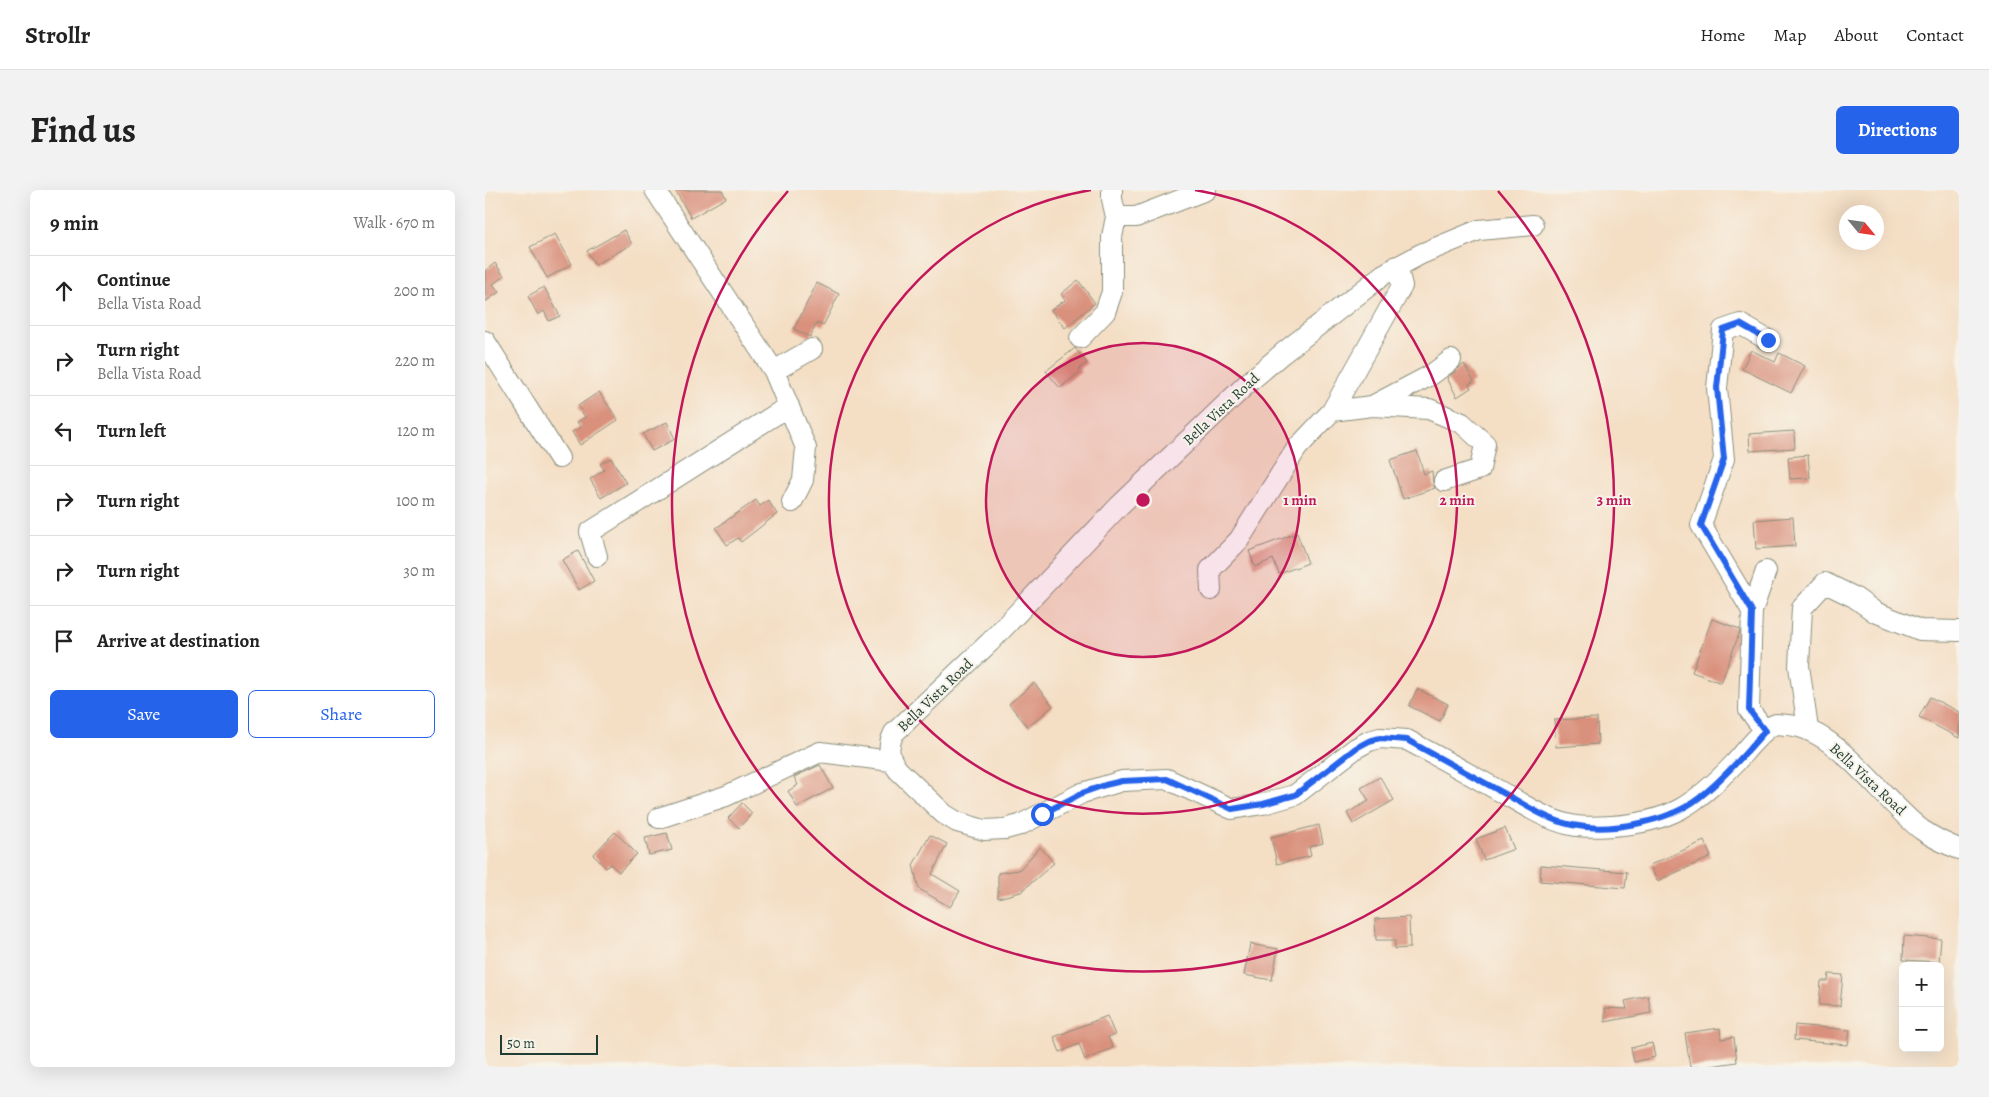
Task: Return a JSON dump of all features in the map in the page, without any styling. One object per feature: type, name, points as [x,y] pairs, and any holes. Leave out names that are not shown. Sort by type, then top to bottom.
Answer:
[{"type":"street","points":[[655,190],[774,371],[806,448],[803,480],[792,502]]},
{"type":"street","points":[[1080,338],[1105,312],[1112,292],[1112,237],[1117,217],[1112,199],[1112,190]]},
{"type":"street","points":[[1117,217],[1136,217],[1206,190]]},
{"type":"street","name":"Bella Vista Road","points":[[891,761],[889,752],[890,742],[894,733],[990,642],[1119,506],[1249,382],[1283,353],[1384,274],[1397,266],[1479,230],[1533,225]]},
{"type":"street","points":[[1211,590],[1210,570],[1239,540],[1297,448],[1332,411],[1402,286],[1397,266]]},
{"type":"street","points":[[1752,611],[1701,525],[1724,459],[1717,388],[1723,330],[1740,324],[1768,340]]},
{"type":"street","points":[[485,341],[559,458]]},
{"type":"street","points":[[774,371],[813,349]]},
{"type":"street","points":[[1372,406],[1431,375],[1451,360]]},
{"type":"street","points":[[597,556],[590,532],[789,406]]},
{"type":"street","points":[[1332,411],[1372,406],[1429,409],[1462,423],[1485,444],[1480,469],[1444,481]]},
{"type":"street","points":[[659,818],[727,796],[820,752],[891,761],[944,814],[957,822],[984,830],[1005,829],[1020,825],[1082,793],[1122,781],[1167,779],[1232,809],[1295,795],[1356,748],[1380,738],[1395,738],[1407,740],[1541,814],[1571,825],[1593,828],[1635,824],[1662,817],[1698,799],[1717,782],[1765,731],[1749,710],[1752,611],[1766,571]]},
{"type":"street","points":[[1808,729],[1799,666],[1802,608],[1825,583],[1854,597],[1875,612],[1920,630],[1959,631]]},
{"type":"street","name":"Bella Vista Road","points":[[1765,731],[1777,724],[1808,729],[1837,748],[1922,829],[1941,841],[1959,849]]},
{"type":"building","points":[[675,190],[722,190],[726,198],[691,218]]},
{"type":"building","points":[[624,230],[632,244],[595,265],[587,251]]},
{"type":"building","points":[[555,234],[572,264],[547,278],[530,247]]},
{"type":"building","points":[[495,263],[504,276],[493,284],[499,292],[485,302],[485,271]]},
{"type":"building","points":[[1078,280],[1095,303],[1065,328],[1051,310],[1065,300],[1061,294]]},
{"type":"building","points":[[817,283],[839,294],[823,326],[817,323],[810,337],[794,329]]},
{"type":"building","points":[[544,287],[560,316],[549,321],[544,311],[538,315],[528,296]]},
{"type":"building","points":[[1075,348],[1087,363],[1079,369],[1081,371],[1060,388],[1046,371]]},
{"type":"building","points":[[1751,350],[1775,362],[1779,353],[1805,366],[1791,393],[1742,369]]},
{"type":"building","points":[[1464,364],[1474,381],[1469,384],[1471,388],[1457,397],[1447,378]]},
{"type":"building","points":[[599,392],[618,420],[580,445],[572,432],[581,427],[577,422],[585,417],[578,406]]},
{"type":"building","points":[[667,422],[675,439],[652,451],[643,434]]},
{"type":"building","points":[[1794,431],[1795,448],[1750,451],[1749,434]]},
{"type":"building","points":[[1417,451],[1424,474],[1432,471],[1435,488],[1403,499],[1390,460]]},
{"type":"building","points":[[1808,455],[1810,478],[1790,479],[1788,457]]},
{"type":"building","points":[[611,458],[626,483],[601,498],[590,479],[604,470],[600,464]]},
{"type":"building","points":[[756,500],[760,506],[768,500],[777,514],[741,542],[738,538],[727,545],[716,528]]},
{"type":"building","points":[[1793,517],[1795,546],[1756,549],[1754,520]]},
{"type":"building","points":[[1297,533],[1308,563],[1279,574],[1273,559],[1255,567],[1249,551]]},
{"type":"building","points":[[578,551],[594,581],[579,590],[562,560]]},
{"type":"building","points":[[1712,619],[1740,629],[1721,683],[1692,672]]},
{"type":"building","points":[[1034,683],[1053,706],[1028,727],[1009,704]]},
{"type":"building","points":[[1417,689],[1448,704],[1440,721],[1409,706]]},
{"type":"building","points":[[1930,697],[1959,712],[1959,738],[1919,717]]},
{"type":"building","points":[[1597,718],[1598,744],[1556,747],[1554,720]]},
{"type":"building","points":[[820,765],[833,788],[797,807],[788,791],[798,785],[794,777]]},
{"type":"building","points":[[1380,777],[1394,800],[1353,824],[1347,813],[1369,801],[1361,788]]},
{"type":"building","points":[[742,803],[752,813],[739,828],[728,818]]},
{"type":"building","points":[[1319,825],[1323,843],[1309,847],[1311,856],[1277,864],[1271,837]]},
{"type":"building","points":[[1505,828],[1514,849],[1484,860],[1476,839]]},
{"type":"building","points":[[615,832],[637,854],[619,872],[610,864],[606,868],[593,855]]},
{"type":"building","points":[[667,833],[672,850],[649,855],[645,838]]},
{"type":"building","points":[[930,835],[947,844],[932,874],[960,891],[950,907],[919,889],[913,865]]},
{"type":"building","points":[[1704,841],[1711,857],[1657,881],[1650,865]]},
{"type":"building","points":[[1040,847],[1054,863],[1021,892],[998,898],[998,873],[1019,870]]},
{"type":"building","points":[[1541,865],[1627,872],[1625,888],[1540,881]]},
{"type":"building","points":[[1409,917],[1410,948],[1395,949],[1395,940],[1376,940],[1375,919]]},
{"type":"building","points":[[1904,936],[1941,939],[1939,962],[1903,960]]},
{"type":"building","points":[[1250,944],[1278,949],[1272,980],[1244,975]]},
{"type":"building","points":[[1829,974],[1843,975],[1840,1006],[1819,1005],[1821,981],[1828,981]]},
{"type":"building","points":[[1648,996],[1651,1013],[1605,1022],[1605,1008],[1627,1009],[1625,1001]]},
{"type":"building","points":[[1107,1016],[1115,1035],[1108,1037],[1113,1048],[1085,1060],[1079,1044],[1060,1052],[1054,1037]]},
{"type":"building","points":[[1795,1025],[1850,1030],[1848,1045],[1794,1040]]},
{"type":"building","points":[[1720,1028],[1721,1039],[1734,1037],[1737,1062],[1690,1067],[1685,1033]]},
{"type":"building","points":[[1652,1043],[1655,1057],[1634,1062],[1631,1048]]},
{"type":"route","points":[[1042,814],[1082,793],[1122,781],[1167,779],[1232,809],[1263,804],[1295,795],[1356,748],[1380,738],[1407,740],[1541,814],[1571,825],[1593,828],[1635,824],[1662,817],[1698,799],[1717,782],[1765,731],[1749,710],[1752,611],[1701,525],[1724,459],[1717,388],[1723,330],[1740,324],[1768,340]]}]
